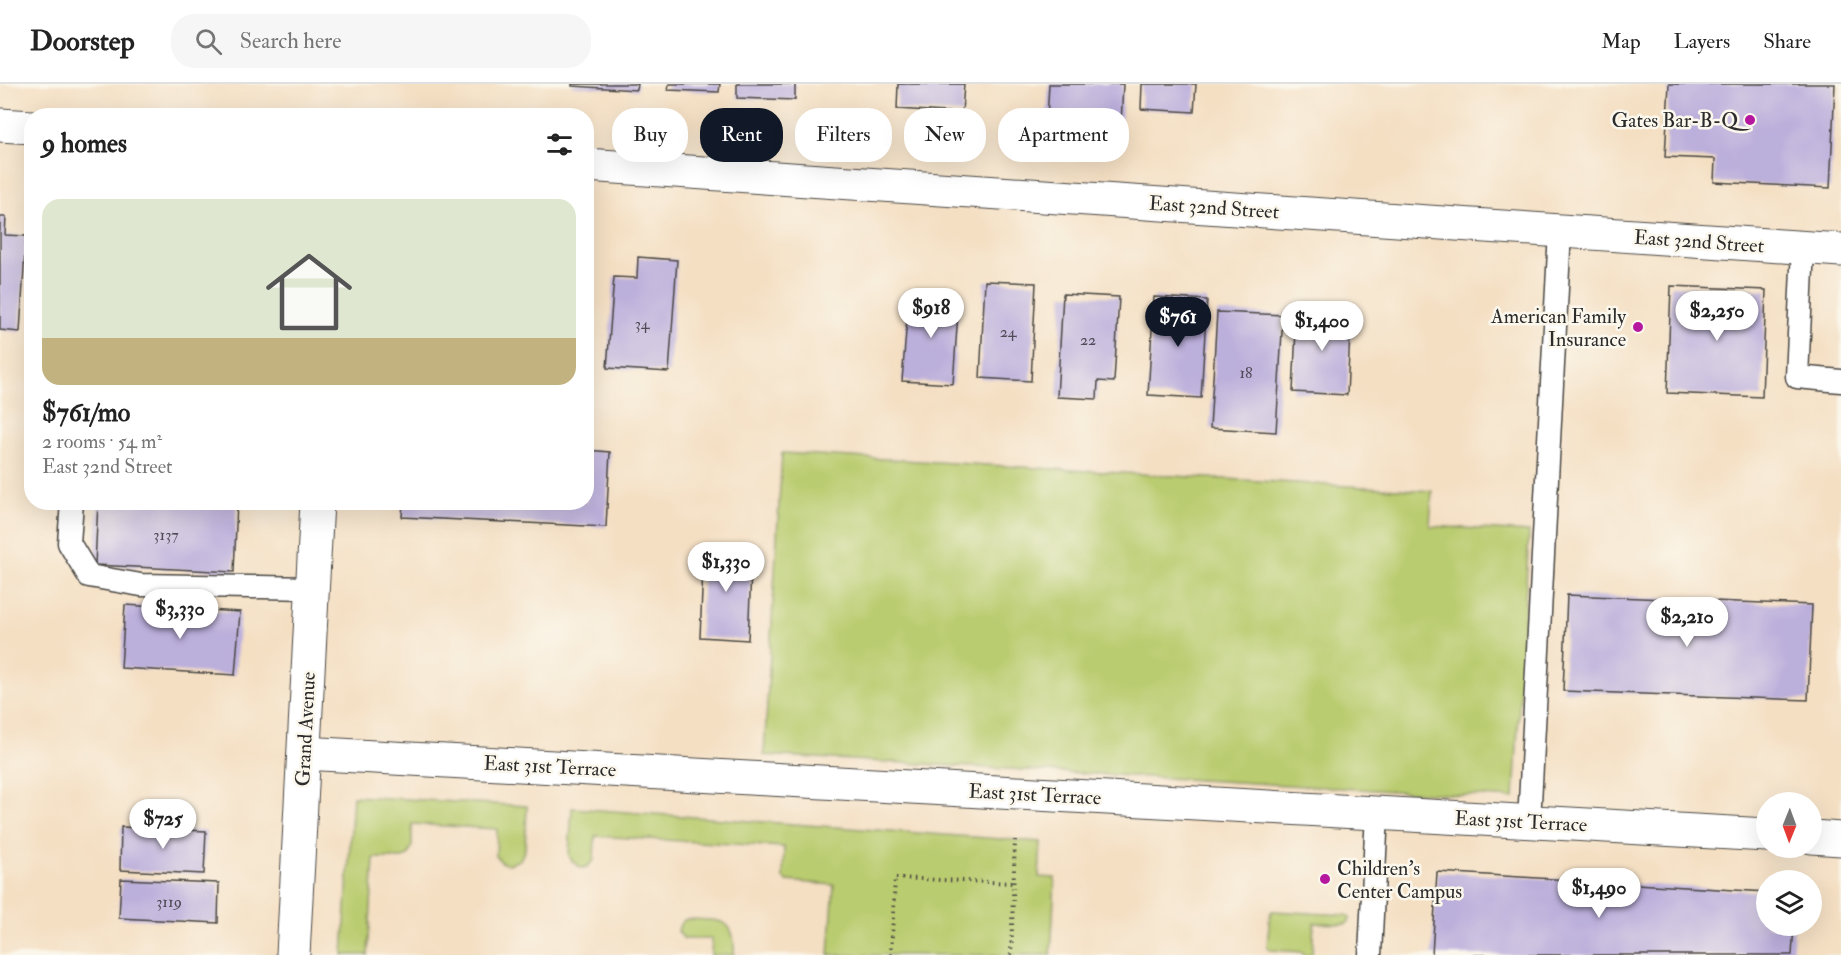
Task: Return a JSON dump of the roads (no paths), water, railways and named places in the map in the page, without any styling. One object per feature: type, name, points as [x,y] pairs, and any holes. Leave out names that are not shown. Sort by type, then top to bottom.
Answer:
[{"type":"street","points":[[0,125],[24,126]]},
{"type":"street","name":"East 32nd Street","points":[[594,166],[1841,250]]},
{"type":"street","name":"Grand Avenue","points":[[293,955],[317,510]]},
{"type":"street","name":"East 31st Terrace","points":[[304,753],[1756,834]]},
{"type":"street","points":[[1822,838],[1841,839]]},
{"type":"lane","points":[[1529,822],[1560,231]]},
{"type":"lane","points":[[1803,248],[1797,377],[1841,381]]},
{"type":"lane","points":[[71,510],[69,543],[89,576],[141,585],[312,588]]},
{"type":"lane","points":[[1370,955],[1377,813]]},
{"type":"place","name":"Gates Bar-B-Q","points":[[1750,120]]},
{"type":"place","name":"American Family Insurance","points":[[1638,327]]},
{"type":"place","name":"Children's Center Campus","points":[[1325,879]]}]
